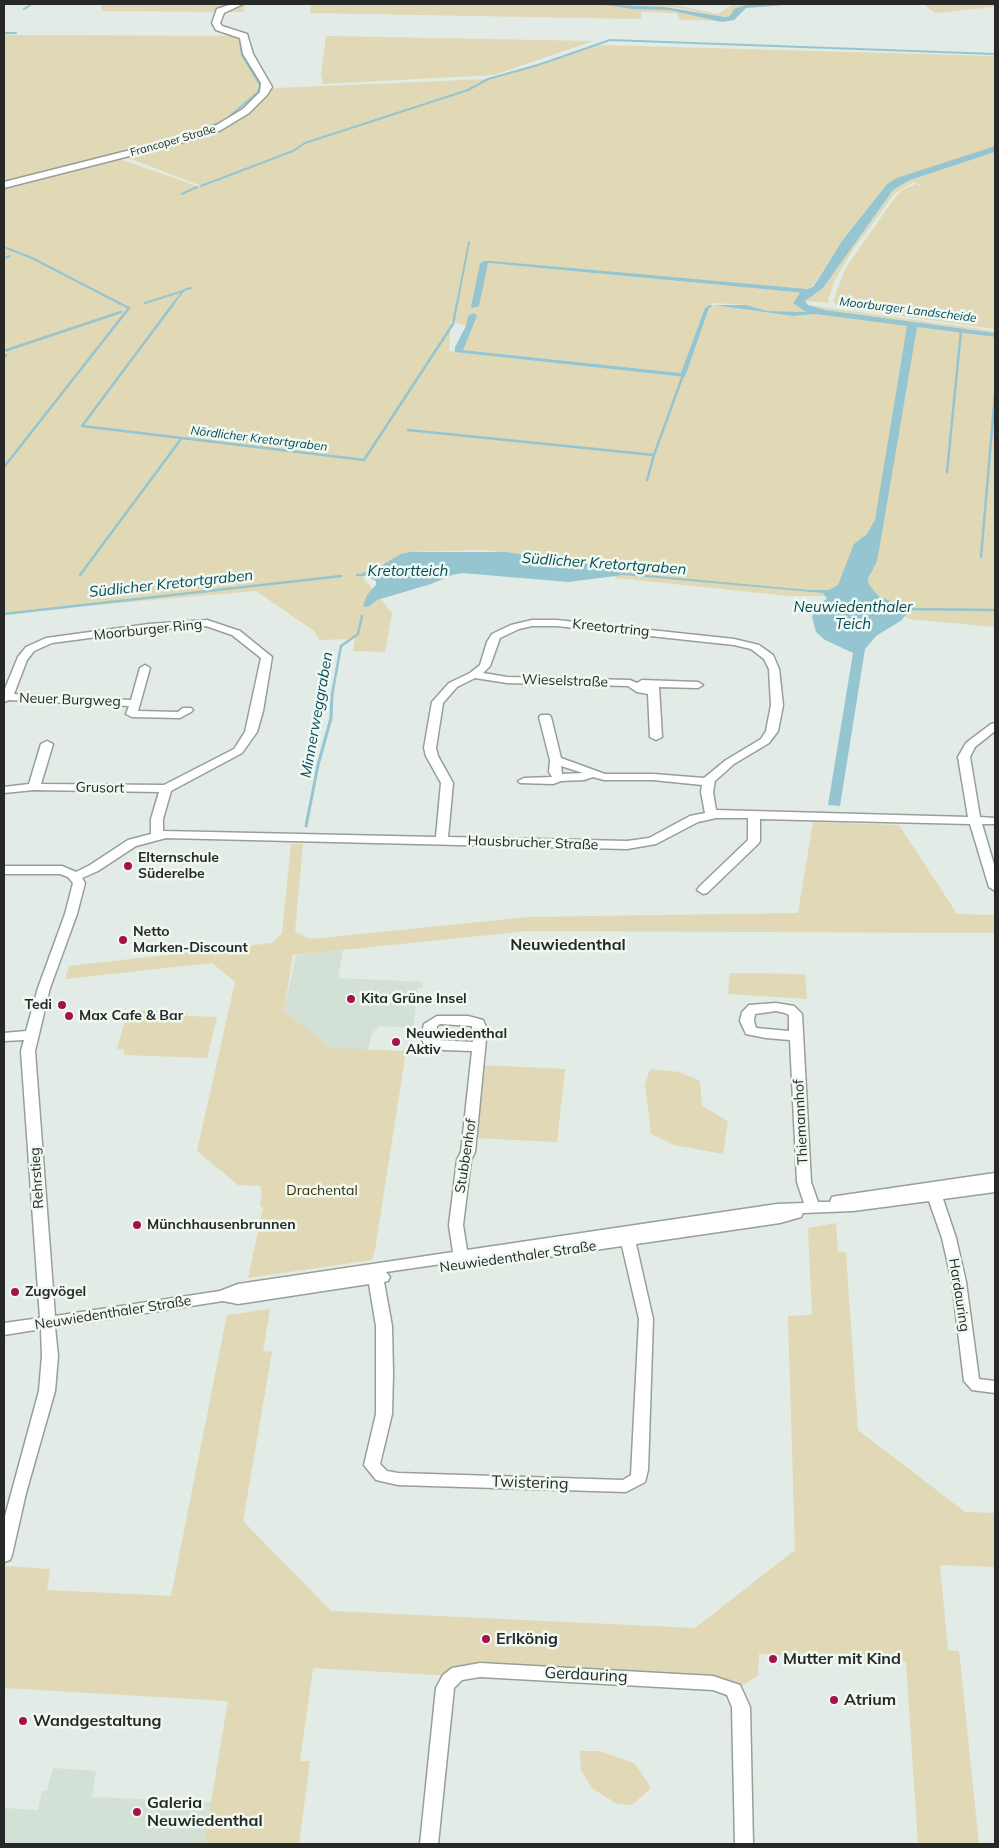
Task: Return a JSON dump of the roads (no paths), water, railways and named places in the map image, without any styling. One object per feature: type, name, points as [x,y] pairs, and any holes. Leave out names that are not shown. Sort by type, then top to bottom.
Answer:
[{"type":"main road","name":"Francoper Straße","points":[[4,185],[193,137],[218,128],[246,111],[264,93],[267,87],[266,83],[248,54],[243,34],[222,29],[216,23],[220,12],[239,4]]},
{"type":"street","name":"Moorburger Ring","points":[[5,698],[22,658],[30,650],[50,640],[149,627],[207,623],[236,633],[267,657],[258,711],[251,732],[238,751],[166,789]]},
{"type":"street","name":"Kreetortring","points":[[442,840],[447,782],[431,752],[435,710],[445,691],[474,675],[487,664],[492,642],[496,636],[515,627],[532,623],[558,623],[734,642],[756,647],[769,657],[774,669],[778,705],[772,731],[765,741],[730,762],[708,782]]},
{"type":"street","points":[[146,668],[134,702],[132,714],[180,715],[187,710]]},
{"type":"street","name":"Wieselstraße","points":[[474,675],[506,680],[630,683],[654,688],[698,685]]},
{"type":"street","points":[[654,688],[656,737]]},
{"type":"street","name":"Neuer Burgweg","points":[[5,698],[134,702]]},
{"type":"street","points":[[545,717],[556,760],[555,772],[559,778]]},
{"type":"street","points":[[995,726],[974,741],[965,753],[975,821],[995,887]]},
{"type":"street","points":[[34,787],[47,744]]},
{"type":"street","points":[[556,760],[591,774],[614,778],[653,777],[708,782],[708,805],[711,814]]},
{"type":"street","points":[[524,781],[553,781],[559,778],[584,777],[591,774]]},
{"type":"street","name":"Grusort","points":[[4,790],[34,787],[166,789]]},
{"type":"street","points":[[157,835],[156,824],[166,789]]},
{"type":"street","name":"Hausbrucher Straße","points":[[76,877],[94,868],[132,843],[157,835],[185,833],[633,845],[652,841],[694,819],[711,814],[995,821]]},
{"type":"street","points":[[703,890],[754,841],[754,815]]},
{"type":"street","points":[[4,870],[58,869],[76,877]]},
{"type":"street","name":"Rehrstieg","points":[[4,1555],[18,1493],[47,1391],[50,1356],[28,1051],[46,981],[78,891],[76,877]]},
{"type":"street","points":[[4,1037],[31,1036]]},
{"type":"street","name":"Thiemannhof","points":[[795,1036],[804,1182],[813,1208]]},
{"type":"street","name":"Stubbenhof","points":[[463,1261],[457,1242],[456,1225],[464,1160],[468,1152],[479,1047]]},
{"type":"street","name":"Neuwiedenthaler Straße","points":[[4,1329],[223,1296],[238,1299],[374,1274],[626,1236],[780,1218],[813,1208],[852,1206],[995,1178]]},
{"type":"street","name":"Neuwiedenthaler Straße","points":[[933,1190],[995,1187]]},
{"type":"street","name":"Hardauring","points":[[933,1190],[949,1238],[959,1282],[972,1381],[977,1386],[995,1387]]},
{"type":"street","name":"Twistering","points":[[374,1274],[384,1326],[384,1414],[372,1465],[382,1476],[398,1479],[626,1486],[639,1478],[640,1470],[646,1319],[626,1236]]},
{"type":"street","name":"Gerdauring","points":[[429,1844],[446,1688],[449,1680],[458,1673],[480,1670],[713,1683],[734,1690],[741,1707],[744,1844]]},
{"type":"water","points":[[598,4],[665,7],[725,17],[730,16],[734,9],[746,5],[798,4],[746,8],[734,20],[722,22],[669,10],[633,9]]},
{"type":"water","points":[[995,146],[995,152],[910,180],[893,190],[823,288],[805,301],[808,305],[825,310],[995,333],[995,337],[917,327],[877,561],[868,579],[868,583],[878,596],[900,605],[907,613],[902,620],[876,636],[865,649],[840,806],[828,805],[853,653],[825,640],[816,632],[812,617],[817,605],[827,599],[823,593],[623,575],[568,582],[462,573],[377,600],[368,607],[363,606],[367,595],[376,585],[376,581],[362,573],[373,570],[401,554],[409,552],[506,552],[581,562],[615,572],[809,590],[829,590],[838,585],[854,544],[867,534],[875,520],[907,326],[815,314],[793,316],[714,305],[746,305],[768,311],[806,312],[793,303],[800,293],[795,292],[488,263],[479,306],[471,307],[480,264],[483,261],[807,289],[813,287],[842,241],[887,184],[897,178]]},
{"type":"water","points":[[709,305],[714,305],[709,308],[685,377],[455,352],[455,347],[466,326],[468,316],[474,313],[477,316],[463,350],[681,373],[705,308]]},
{"type":"waterway","points":[[24,9],[32,4]]},
{"type":"waterway","points":[[4,33],[16,33]]},
{"type":"waterway","points":[[201,186],[293,151],[305,143],[468,90],[488,79],[538,65],[610,40],[995,54]]},
{"type":"waterway","points":[[175,139],[224,121],[258,92],[260,85],[242,55],[240,41]]},
{"type":"waterway","points":[[4,182],[125,151]]},
{"type":"waterway","points":[[182,194],[197,187]]},
{"type":"waterway","name":"Nördlicher Kretortgraben","points":[[457,304],[469,242]]},
{"type":"waterway","points":[[4,247],[32,258],[121,304]]},
{"type":"waterway","points":[[4,258],[10,256]]},
{"type":"waterway","name":"Nördlicher Kretortgraben","points":[[173,304],[184,290],[191,288]]},
{"type":"waterway","points":[[145,303],[183,291]]},
{"type":"waterway","name":"Nördlicher Kretortgraben","points":[[174,303],[82,426],[364,460],[453,324],[457,303]]},
{"type":"waterway","points":[[4,467],[129,308],[121,304]]},
{"type":"waterway","points":[[4,351],[121,312]]},
{"type":"waterway","points":[[947,472],[961,331]]},
{"type":"waterway","points":[[654,455],[683,375]]},
{"type":"waterway","points":[[981,557],[995,394]]},
{"type":"waterway","points":[[408,430],[654,455]]},
{"type":"waterway","points":[[80,575],[181,439]]},
{"type":"waterway","points":[[647,480],[654,455]]},
{"type":"waterway","name":"Südlicher Kretortgraben","points":[[357,575],[365,575]]},
{"type":"waterway","name":"Südlicher Kretortgraben","points":[[4,614],[341,576]]},
{"type":"waterway","name":"Neuwiedenthaler Teich","points":[[900,609],[995,610]]},
{"type":"waterway","name":"Minnerweggraben","points":[[332,695],[341,646],[358,634],[362,616]]},
{"type":"waterway","name":"Minnerweggraben","points":[[306,826],[318,765],[331,718],[332,694]]},
{"type":"place","name":"Elternschule Süderelbe","points":[[128,866]]},
{"type":"place","name":"Netto Marken-Discount","points":[[123,940]]},
{"type":"place","name":"Kita Grüne Insel","points":[[351,999]]},
{"type":"place","name":"Tedi","points":[[62,1005]]},
{"type":"place","name":"Max Cafe & Bar","points":[[69,1016]]},
{"type":"place","name":"Neuwiedenthal Aktiv","points":[[396,1042]]},
{"type":"place","name":"Münchhausenbrunnen","points":[[137,1225]]},
{"type":"place","name":"Zugvögel","points":[[15,1292]]},
{"type":"place","name":"Erlkönig","points":[[486,1639]]},
{"type":"place","name":"Mutter mit Kind","points":[[773,1659]]},
{"type":"place","name":"Atrium","points":[[834,1700]]},
{"type":"place","name":"Wandgestaltung","points":[[23,1721]]},
{"type":"place","name":"Galeria Neuwiedenthal","points":[[137,1812]]},
{"type":"district","name":"Neuwiedenthal","points":[[568,945]]},
{"type":"water label","name":"Moorburger Landscheide","points":[[908,310]]},
{"type":"water label","name":"Kretortteich","points":[[408,571]]},
{"type":"park label","name":"Drachental","points":[[322,1191]]}]
